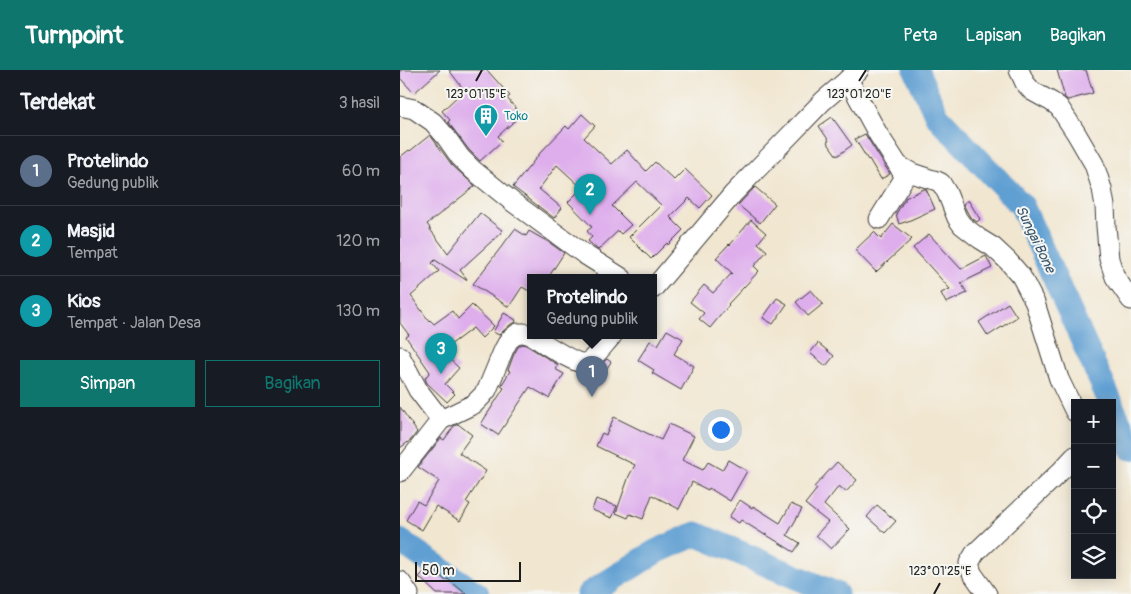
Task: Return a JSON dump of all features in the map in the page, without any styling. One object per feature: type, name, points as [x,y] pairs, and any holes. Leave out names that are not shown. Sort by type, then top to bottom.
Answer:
[{"type":"street","points":[[1019,70],[1025,83],[1032,91],[1059,108],[1094,164],[1105,206],[1109,259],[1116,277],[1131,300]]},
{"type":"street","points":[[657,283],[733,194],[800,124],[853,74],[878,134],[912,172],[942,183],[957,218],[962,225],[993,247],[1021,276],[1035,303],[1059,379],[1071,404]]},
{"type":"street","points":[[400,106],[414,109],[433,122],[460,157],[473,170],[514,203],[584,254],[616,274]]},
{"type":"street","points":[[879,219],[904,176],[912,172]]},
{"type":"street","points":[[400,472],[442,420],[478,401],[487,390],[509,340],[518,333],[527,334]]},
{"type":"street","points":[[538,339],[569,358],[583,363],[609,339]]},
{"type":"street","points":[[400,356],[418,390],[442,420]]},
{"type":"street","points":[[987,594],[972,574],[969,563],[974,553],[1071,460]]},
{"type":"street","points":[[400,581],[409,594]]},
{"type":"building","points":[[400,70],[440,70],[414,93],[400,78]]},
{"type":"building","points":[[449,70],[487,70],[510,96],[507,98],[521,115],[498,136],[502,141],[480,161],[469,150],[442,111],[464,90]]},
{"type":"building","points":[[1057,70],[1086,70],[1093,93],[1068,100],[1065,98]]},
{"type":"building","points":[[582,114],[595,126],[584,138],[612,164],[627,150],[646,171],[655,162],[674,180],[685,169],[712,195],[700,208],[689,198],[670,217],[683,230],[651,259],[629,237],[661,205],[637,182],[612,206],[631,225],[621,234],[618,231],[598,250],[588,241],[592,237],[587,231],[592,227],[568,202],[582,188],[557,165],[539,189],[562,208],[554,218],[513,187],[540,153],[566,126],[569,129]]},
{"type":"building","points":[[832,117],[852,145],[837,156],[819,126]]},
{"type":"building","points":[[865,134],[890,174],[881,179],[855,139]]},
{"type":"building","points":[[430,135],[452,165],[475,186],[427,224],[448,253],[480,213],[503,231],[460,270],[466,280],[435,260],[432,263],[439,271],[411,296],[429,321],[434,324],[452,311],[458,319],[472,305],[494,326],[482,338],[473,328],[450,345],[453,349],[445,355],[459,368],[445,384],[455,394],[447,402],[427,383],[425,378],[430,372],[406,337],[409,335],[400,323],[400,157]]},
{"type":"building","points":[[755,187],[775,204],[760,223],[738,205]]},
{"type":"building","points":[[926,189],[935,209],[899,224],[896,214],[905,198]]},
{"type":"building","points":[[968,200],[980,219],[977,222],[970,217],[963,204]]},
{"type":"building","points":[[751,220],[766,233],[758,243],[767,251],[754,266],[759,271],[728,304],[710,328],[699,319],[704,313],[690,302],[704,285],[713,293],[732,273],[716,258]]},
{"type":"building","points":[[893,224],[912,239],[876,272],[855,250],[874,232],[881,239]]},
{"type":"building","points":[[515,229],[526,236],[529,231],[564,253],[551,274],[527,274],[527,290],[522,287],[509,307],[473,284]]},
{"type":"building","points":[[929,234],[961,269],[986,256],[992,268],[961,283],[967,293],[946,303],[941,293],[950,289],[913,248]]},
{"type":"building","points":[[811,290],[823,304],[808,316],[796,302]]},
{"type":"building","points":[[777,298],[787,304],[773,324],[763,318]]},
{"type":"building","points":[[1008,303],[1017,317],[988,336],[979,322]]},
{"type":"building","points":[[504,313],[516,320],[515,323],[511,324],[499,335],[493,332]]},
{"type":"building","points":[[667,330],[683,339],[674,354],[694,366],[681,390],[652,373],[654,370],[638,360],[650,341],[658,345]]},
{"type":"building","points":[[818,343],[834,356],[826,366],[810,353]]},
{"type":"building","points":[[522,344],[558,365],[555,369],[564,374],[549,398],[530,387],[498,435],[481,424],[504,388],[501,386],[510,371],[508,370],[514,354]]},
{"type":"building","points":[[607,359],[611,362],[603,374],[596,369]]},
{"type":"building","points":[[400,407],[417,432],[411,440],[400,448]]},
{"type":"building","points":[[614,417],[661,440],[669,424],[694,436],[682,460],[703,470],[708,462],[722,470],[728,460],[747,471],[730,501],[709,488],[708,490],[692,482],[679,509],[652,495],[643,519],[630,514],[628,518],[616,513],[629,476],[635,465],[596,446],[602,433],[606,435]]},
{"type":"building","points":[[458,424],[472,435],[459,453],[486,471],[466,502],[470,504],[460,521],[436,506],[422,530],[406,520],[417,501],[424,505],[439,481],[418,467],[441,438],[444,440],[454,426]]},
{"type":"building","points":[[837,462],[857,480],[846,492],[839,486],[824,505],[850,529],[831,549],[816,535],[828,522],[805,504],[817,489],[814,487]]},
{"type":"building","points":[[596,499],[617,506],[612,518],[592,510]]},
{"type":"building","points":[[740,500],[780,523],[791,504],[802,509],[787,535],[800,543],[794,552],[741,520],[739,523],[729,517]]},
{"type":"building","points":[[877,505],[896,521],[885,533],[867,517]]},
{"type":"building","points":[[430,566],[446,581],[448,579],[466,594],[437,594],[419,577]]},
{"type":"waterway","name":"Sungai Bone","points":[[916,70],[937,116],[1022,206],[1109,399]]},
{"type":"waterway","name":"Sungai Bone","points":[[1116,416],[1131,448]]},
{"type":"waterway","points":[[589,594],[655,552],[696,534],[836,594]]},
{"type":"waterway","points":[[400,541],[477,594]]},
{"type":"place","name":"Toko","points":[[486,137]]},
{"type":"place","name":"Masjid","points":[[590,215]]},
{"type":"place","name":"Kios","points":[[441,374]]},
{"type":"place","name":"Protelindo","points":[[592,397]]}]
